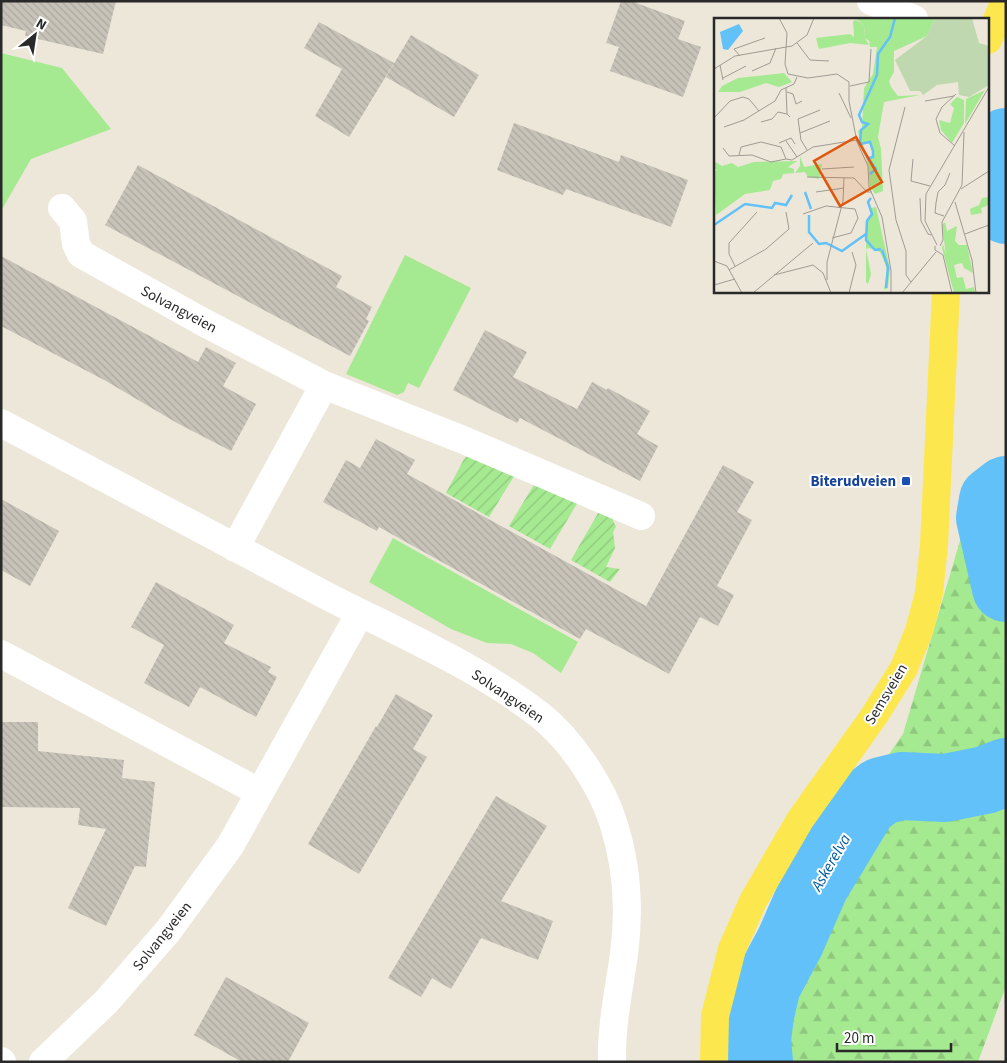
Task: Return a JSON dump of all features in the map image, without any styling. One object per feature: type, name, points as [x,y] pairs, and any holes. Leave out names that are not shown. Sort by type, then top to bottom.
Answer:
[{"type":"main road","points":[[990,35],[1005,1]]},
{"type":"main road","name":"Semsveien","points":[[714,1062],[715,1016],[732,948],[753,901],[800,820],[874,716],[904,668],[919,631],[929,593],[934,545],[946,292]]},
{"type":"street","points":[[871,1],[912,18]]},
{"type":"street","name":"Solvangveien","points":[[62,208],[73,221],[76,244],[81,254],[179,309],[324,385],[471,443],[641,516]]},
{"type":"street","points":[[235,548],[324,385]]},
{"type":"street","name":"Solvangveien","points":[[1,423],[235,548],[454,661],[506,692],[543,718],[571,748],[597,785],[613,820],[624,863],[628,904],[624,952],[611,1035],[612,1062]]},
{"type":"street","name":"Solvangveien","points":[[43,1062],[106,1002],[168,931],[230,846],[360,613]]},
{"type":"street","points":[[1,654],[259,792]]},
{"type":"green space","points":[[1,53],[62,68],[111,129],[31,159],[1,211]]},
{"type":"green space","points":[[405,255],[471,288],[419,388],[408,383],[404,392],[397,395],[346,374]]},
{"type":"green space","points":[[469,454],[516,473],[489,517],[446,493],[464,459]]},
{"type":"green space","points":[[535,483],[578,502],[550,549],[509,526]]},
{"type":"green space","points":[[1006,490],[1006,986],[978,1062],[749,1062],[749,1016],[798,886],[903,734],[972,500]]},
{"type":"green space","points":[[601,508],[611,516],[616,527],[613,532],[615,548],[606,567],[620,569],[610,582],[571,560]]},
{"type":"green space","points":[[393,538],[578,642],[561,673],[533,653],[511,644],[487,643],[451,629],[369,582]]},
{"type":"building","points":[[1,1],[116,1],[103,54],[25,36],[26,31],[1,25]]},
{"type":"building","points":[[621,1],[631,1],[685,21],[678,39],[701,47],[683,97],[610,71],[619,47],[606,43]]},
{"type":"building","points":[[319,22],[394,63],[349,137],[315,116],[342,69],[304,48]]},
{"type":"building","points":[[411,35],[479,75],[454,117],[386,77]]},
{"type":"building","points":[[514,123],[619,162],[621,155],[688,180],[671,227],[566,189],[563,195],[497,170]]},
{"type":"building","points":[[138,165],[342,276],[336,287],[372,307],[366,319],[369,321],[350,356],[105,225]]},
{"type":"building","points":[[1,256],[198,362],[206,347],[236,363],[223,386],[256,404],[231,451],[177,423],[106,381],[1,326]]},
{"type":"building","points":[[485,330],[527,352],[513,377],[577,409],[592,382],[607,390],[608,388],[650,411],[637,434],[658,446],[640,481],[520,418],[517,423],[453,390]]},
{"type":"building","points":[[376,439],[415,460],[407,474],[646,606],[723,465],[754,482],[737,512],[752,520],[717,586],[734,595],[718,626],[700,617],[669,674],[586,629],[580,639],[379,527],[377,531],[323,502],[346,460],[360,468]]},
{"type":"building","points":[[1,499],[59,531],[30,586],[1,570]]},
{"type":"building","points":[[156,582],[234,625],[224,643],[271,667],[268,672],[277,677],[256,717],[200,687],[189,707],[144,683],[164,645],[131,627]]},
{"type":"building","points":[[396,694],[433,715],[413,749],[427,757],[359,874],[308,844]]},
{"type":"building","points":[[1,722],[38,722],[38,751],[124,760],[122,778],[155,782],[146,867],[135,866],[106,926],[68,908],[106,829],[78,825],[80,808],[1,807]]},
{"type":"building","points":[[496,796],[547,826],[501,901],[553,921],[538,960],[481,938],[451,989],[432,978],[421,997],[388,978]]},
{"type":"building","points":[[226,977],[309,1023],[288,1062],[242,1062],[194,1035]]},
{"type":"waterway","name":"Askerelva","points":[[1006,142],[1000,185],[1006,210]]},
{"type":"waterway","name":"Askerelva","points":[[1006,490],[993,500],[990,518],[1006,588]]},
{"type":"waterway","name":"Askerelva","points":[[759,1062],[757,1040],[760,1015],[767,985],[790,942],[815,885],[864,804],[881,791],[902,786],[945,788],[985,780],[1006,772]]},
{"type":"place","name":"Biterudveien","points":[[906,481]]}]
